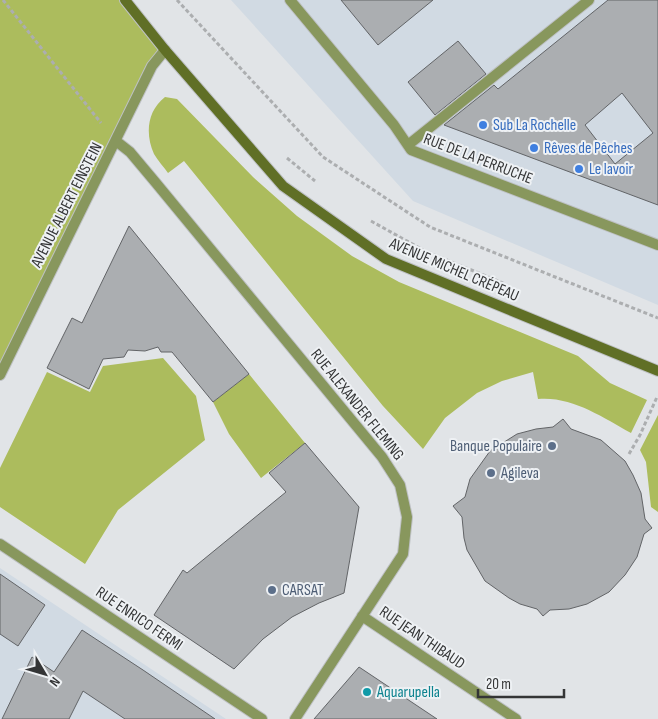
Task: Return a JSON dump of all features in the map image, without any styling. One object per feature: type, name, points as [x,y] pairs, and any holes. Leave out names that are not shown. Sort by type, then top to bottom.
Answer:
[{"type":"street","name":"AVENUE MICHEL CRÉPEAU","points":[[125,0],[165,50],[283,186],[386,259],[658,371]]},
{"type":"street","name":"RUE DE LA PERRUCHE","points":[[290,0],[394,125],[411,150],[658,245]]},
{"type":"street","points":[[408,145],[589,0]]},
{"type":"street","name":"AVENUE ALBERT EINSTEIN","points":[[0,375],[152,66],[165,50]]},
{"type":"street","name":"RUE ALEXANDER FLEMING","points":[[116,141],[130,152],[156,183],[382,457],[400,485],[407,517],[403,554],[295,719]]},
{"type":"street","name":"RUE ENRICO FERMI","points":[[0,544],[262,719]]},
{"type":"street","name":"RUE JEAN THIBAUD","points":[[362,616],[516,719]]},
{"type":"path","points":[[4,0],[116,141]]},
{"type":"path","points":[[177,0],[323,157],[430,227],[658,318]]},
{"type":"path","points":[[285,156],[320,185]]},
{"type":"path","points":[[364,216],[425,250],[506,284]]},
{"type":"path","points":[[629,454],[657,397]]},
{"type":"shaded area","points":[[231,0],[658,0],[658,305],[413,201]]},
{"type":"shaded area","points":[[0,568],[226,719],[0,719]]},
{"type":"green space","points":[[0,0],[125,0],[165,50],[0,375]]},
{"type":"green space","points":[[165,97],[177,99],[253,177],[297,216],[352,256],[399,282],[578,356],[610,383],[647,400],[631,433],[598,414],[575,404],[551,399],[538,399],[533,372],[502,381],[477,393],[445,418],[423,449],[383,406],[184,161],[168,173],[157,159],[149,139],[149,123],[154,109]]},
{"type":"green space","points":[[163,358],[196,396],[205,440],[118,510],[85,564],[0,507],[0,468],[47,372],[90,392],[103,366]]},
{"type":"green space","points":[[249,374],[305,443],[261,478],[229,434],[213,402]]},
{"type":"green space","points":[[658,415],[658,512],[651,507],[646,462],[640,450]]},
{"type":"building","points":[[341,0],[433,0],[378,45]]},
{"type":"building","points":[[608,0],[658,0],[658,205],[444,125],[494,85],[498,89]],"holes":[[[622,93],[653,133],[615,164],[585,125]]]},
{"type":"building","points":[[458,41],[486,74],[435,115],[408,82]]},
{"type":"building","points":[[129,226],[249,374],[213,402],[172,352],[161,352],[158,347],[145,351],[128,350],[124,357],[103,359],[89,389],[47,368],[72,318],[82,323]]},
{"type":"building","points":[[563,419],[571,429],[601,440],[625,461],[641,493],[645,519],[652,528],[644,534],[637,557],[625,575],[609,592],[587,604],[569,609],[550,610],[543,616],[537,609],[520,604],[485,581],[467,550],[462,517],[453,506],[465,497],[470,479],[490,451],[517,434],[553,427]]},
{"type":"building","points":[[305,443],[359,507],[344,593],[292,617],[263,639],[234,669],[154,615],[183,570],[187,573],[286,492],[269,473]]},
{"type":"building","points":[[0,574],[45,605],[18,646],[0,634]]},
{"type":"building","points":[[82,630],[215,719],[125,719],[83,691],[69,719],[2,719],[32,657],[54,672]]},
{"type":"building","name":"Aquarupella","points":[[359,667],[437,719],[314,719]]},
{"type":"place","name":"Sub La Rochelle","points":[[483,125]]},
{"type":"place","name":"Rêves de Pêches","points":[[534,148]]},
{"type":"place","name":"Le lavoir","points":[[579,169]]},
{"type":"place","name":"Banque Populaire","points":[[552,446]]},
{"type":"place","name":"Agileva","points":[[491,473]]},
{"type":"place","name":"CARSAT","points":[[272,590]]},
{"type":"place","name":"Aquarupella","points":[[367,692]]}]
